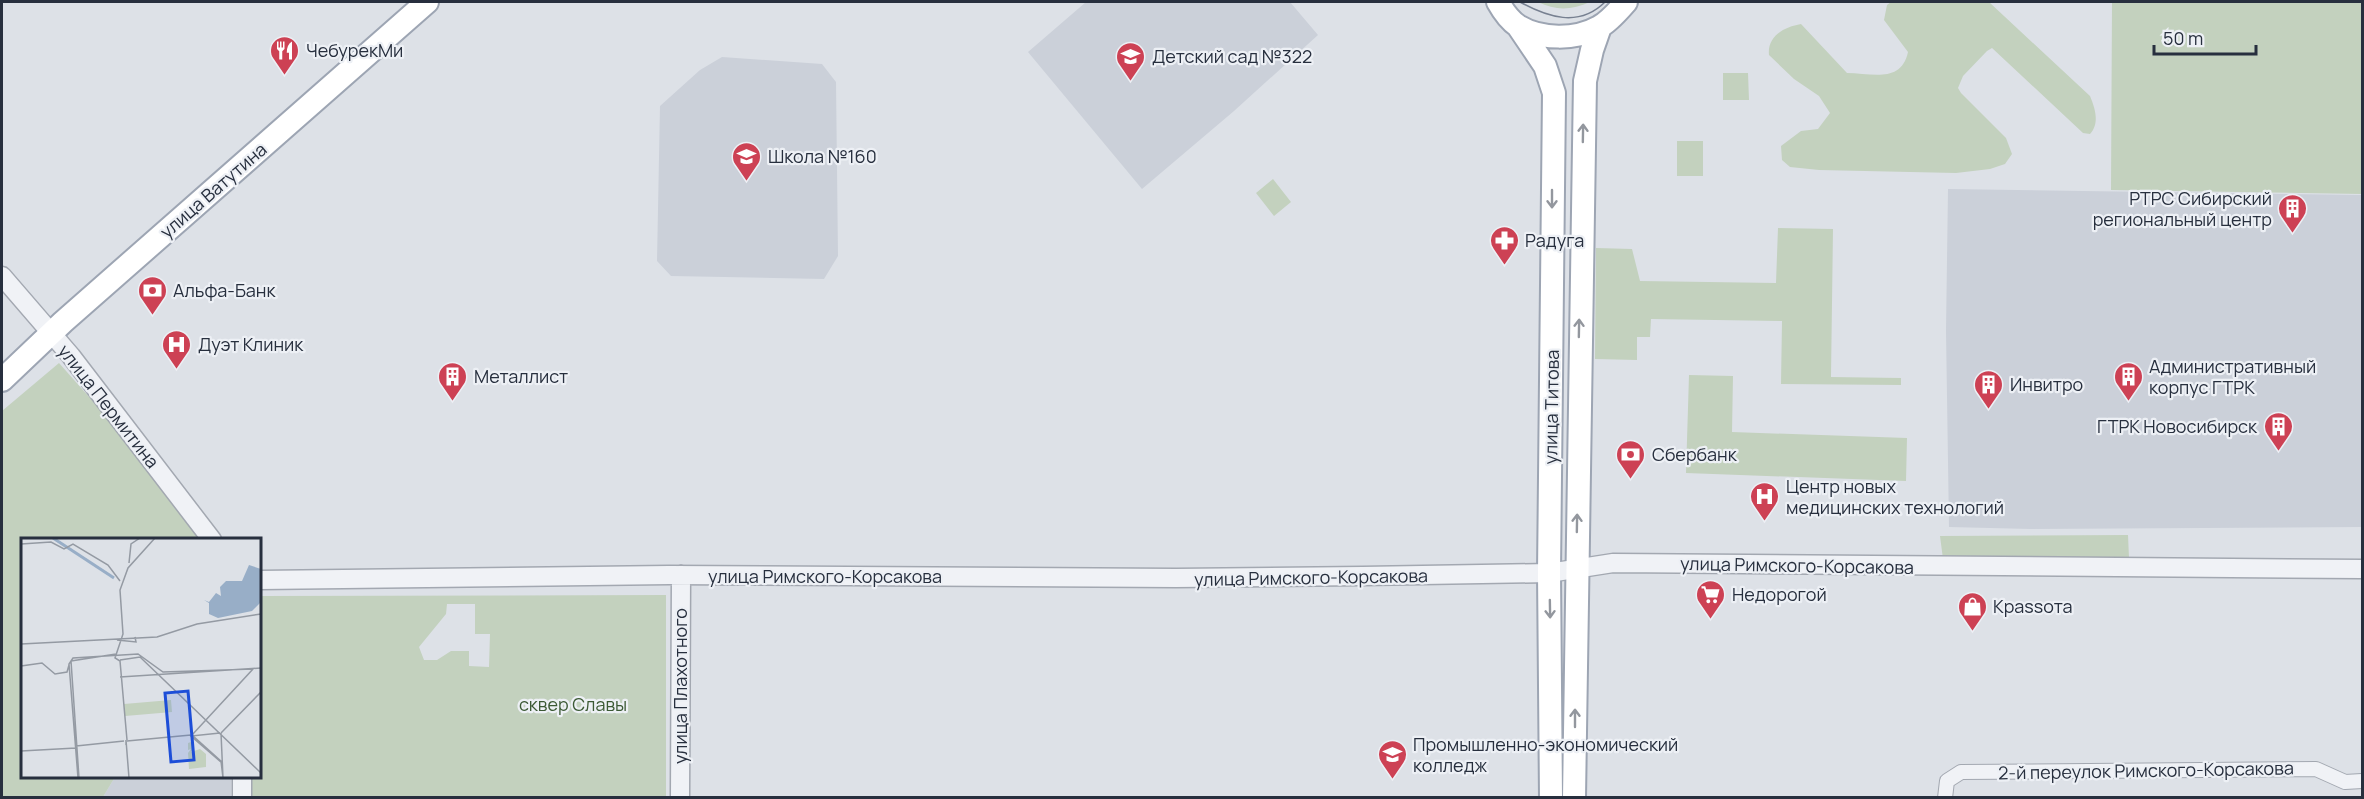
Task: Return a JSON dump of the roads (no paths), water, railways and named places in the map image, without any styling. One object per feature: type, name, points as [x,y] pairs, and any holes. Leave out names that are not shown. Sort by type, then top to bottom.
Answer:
[{"type":"main road","name":"улица Ватутина","points":[[2,380],[51,333],[427,2]]},
{"type":"main road","points":[[1507,15],[1532,32],[1564,37],[1600,27],[1626,2]]},
{"type":"main road","name":"улица Титова","points":[[1507,15],[1545,66],[1554,93],[1549,573],[1551,798]]},
{"type":"main road","name":"улица Титова","points":[[1574,798],[1585,81],[1600,27]]},
{"type":"street","points":[[1487,2],[1507,15]]},
{"type":"street","name":"улица Пермитина","points":[[2,276],[71,356],[210,538]]},
{"type":"street","name":"улица Римского-Корсакова","points":[[261,580],[681,575],[1176,578],[1549,573],[1612,563],[2362,569]]},
{"type":"street","name":"улица Плахотного","points":[[680,798],[681,575]]},
{"type":"street","name":"2-й переулок Римского-Корсакова","points":[[1945,798],[1947,781],[1961,772],[2316,769],[2345,782],[2362,781]]},
{"type":"street","points":[[242,778],[242,798]]},
{"type":"tram line","points":[[1520,2],[1541,12],[1563,17],[1585,15],[1605,2]]},
{"type":"place","name":"ЧебурекМи","points":[[285,76]]},
{"type":"place","name":"Детский сад №322","points":[[1131,82]]},
{"type":"place","name":"Школа №160","points":[[747,182]]},
{"type":"place","name":"РТРС Сибирский региональный центр","points":[[2293,234]]},
{"type":"place","name":"Радуга","points":[[1504,266]]},
{"type":"place","name":"Альфа-Банк","points":[[152,316]]},
{"type":"place","name":"Дуэт Клиник","points":[[177,370]]},
{"type":"place","name":"Металлист","points":[[453,402]]},
{"type":"place","name":"Административный корпус ГТРК","points":[[2128,402]]},
{"type":"place","name":"Инвитро","points":[[1989,410]]},
{"type":"place","name":"ГТРК Новосибирск","points":[[2278,452]]},
{"type":"place","name":"Сбербанк","points":[[1631,480]]},
{"type":"place","name":"Центр новых медицинских технологий","points":[[1765,522]]},
{"type":"place","name":"Недорогой","points":[[1711,620]]},
{"type":"place","name":"Краssота","points":[[1972,632]]},
{"type":"place","name":"Промышленно-экономический колледж","points":[[1392,780]]},
{"type":"park label","name":"сквер Славы","points":[[573,704]]}]
